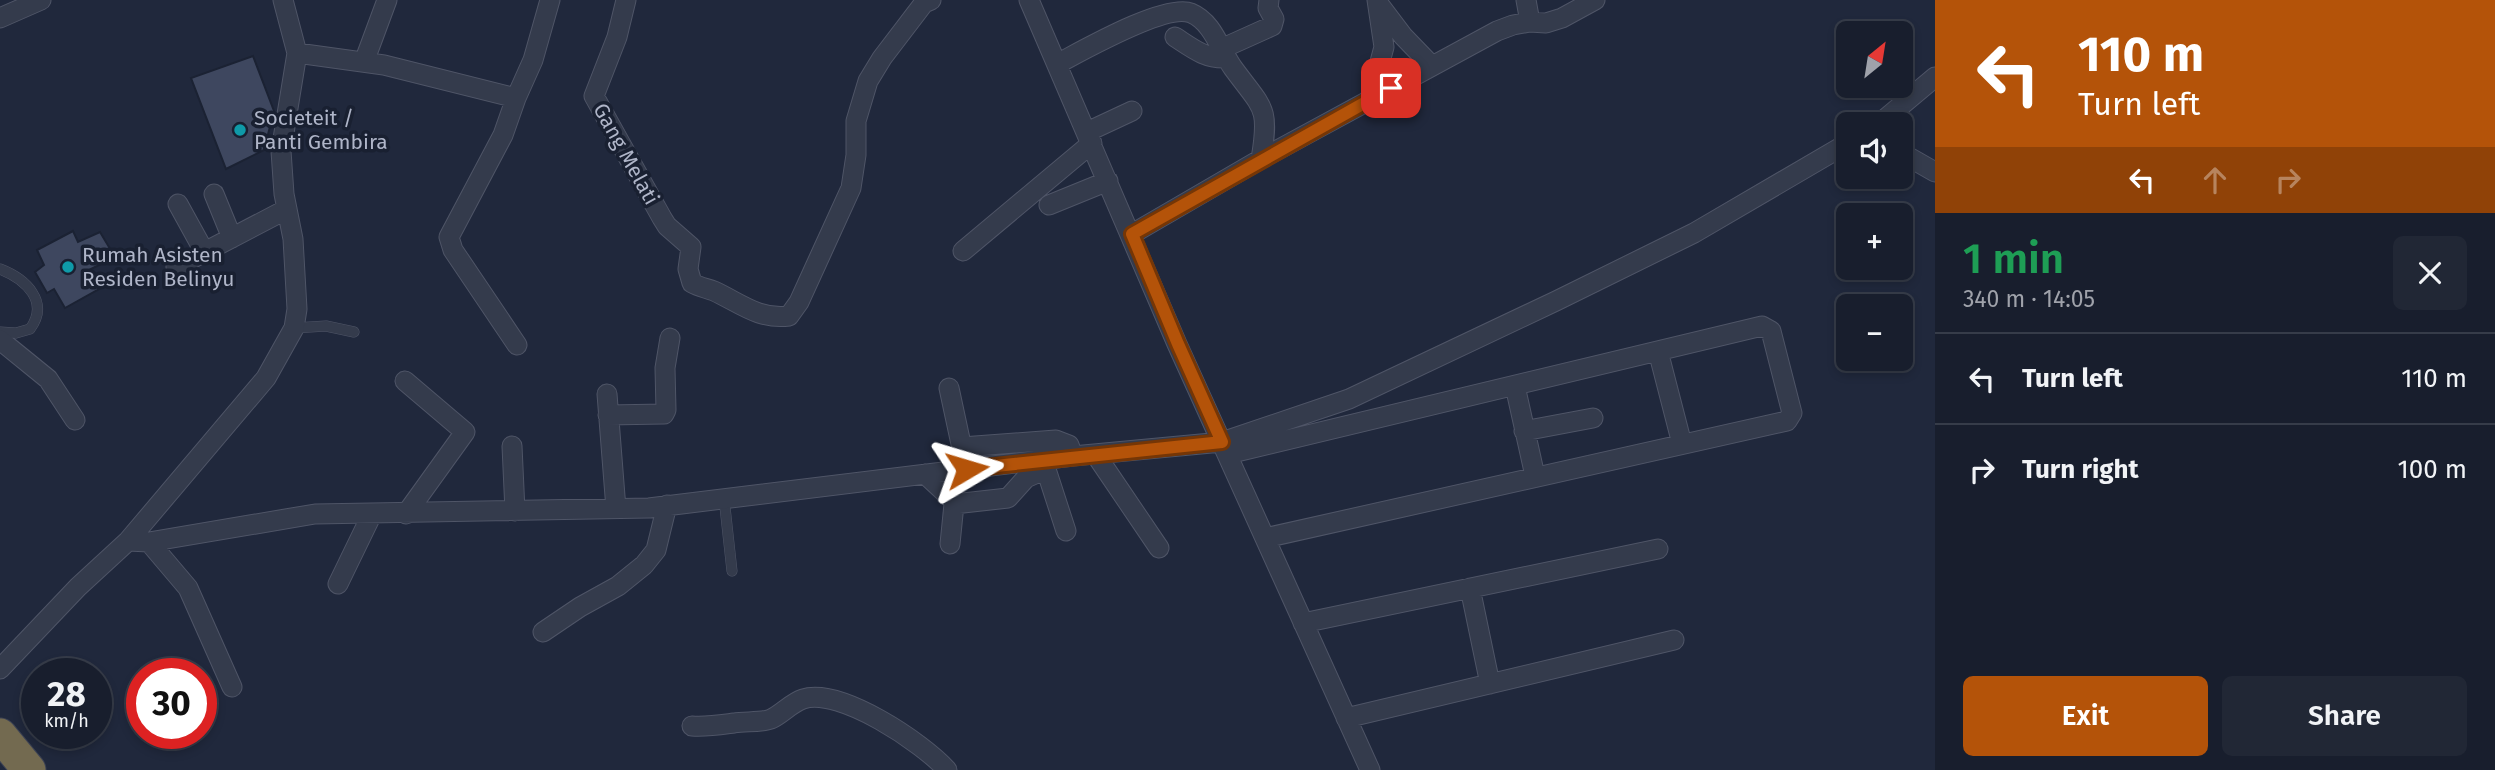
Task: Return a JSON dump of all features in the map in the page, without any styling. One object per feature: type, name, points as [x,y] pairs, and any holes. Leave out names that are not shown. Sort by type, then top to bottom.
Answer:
[{"type":"highway","points":[[0,735],[29,770]]},
{"type":"street","points":[[0,18],[41,0]]},
{"type":"street","points":[[0,669],[79,587],[128,541],[266,378],[294,328],[298,309],[297,287],[281,151],[297,53],[283,0]]},
{"type":"street","points":[[364,62],[387,0]]},
{"type":"street","points":[[517,345],[453,250],[449,237],[503,135],[533,60],[550,0]]},
{"type":"street","name":"Gang Melati","points":[[626,0],[617,37],[594,96],[671,229],[691,247],[688,269],[692,284],[712,290],[755,314],[775,318],[789,316],[799,302],[851,188],[856,155],[856,121],[868,81],[924,3],[931,0]]},
{"type":"street","points":[[1029,0],[1178,344],[1370,770]]},
{"type":"street","points":[[1175,37],[1212,59],[1272,26],[1274,19],[1268,8],[1269,0]]},
{"type":"street","points":[[1526,0],[1530,22]]},
{"type":"street","points":[[1132,234],[1261,159],[1497,31],[1530,22],[1546,23],[1562,18],[1595,0]]},
{"type":"street","points":[[1377,1],[1403,36],[1432,66]]},
{"type":"street","points":[[1370,99],[1384,47],[1377,1]]},
{"type":"street","points":[[1057,64],[1144,22],[1178,11],[1191,13],[1212,31],[1224,54],[1265,114],[1266,131],[1261,159]]},
{"type":"street","points":[[297,53],[384,65],[516,98]]},
{"type":"street","points":[[1893,112],[1935,77]]},
{"type":"street","points":[[963,251],[1089,137],[1132,111]]},
{"type":"street","points":[[1225,448],[1349,399],[1556,301],[1694,233],[1836,150]]},
{"type":"street","points":[[1913,159],[1935,172]]},
{"type":"street","points":[[1049,205],[1108,181]]},
{"type":"street","points":[[214,194],[232,238]]},
{"type":"street","points":[[178,205],[205,253]]},
{"type":"street","points":[[176,267],[287,209]]},
{"type":"street","points":[[128,541],[149,542],[315,514],[616,509],[967,469],[1045,464],[1073,456],[1225,448],[1515,386],[1762,326],[1771,331],[1792,413],[1787,421],[1265,538]]},
{"type":"street","points":[[608,415],[664,414],[665,368],[670,338]]},
{"type":"street","points":[[0,340],[48,379],[75,420]]},
{"type":"street","points":[[1658,351],[1682,444]]},
{"type":"street","points":[[405,381],[465,432],[406,514]]},
{"type":"street","points":[[1515,386],[1535,476]]},
{"type":"street","points":[[949,388],[967,469]]},
{"type":"street","points":[[607,394],[616,509]]},
{"type":"street","points":[[1524,431],[1593,418]]},
{"type":"street","points":[[962,447],[1056,440],[1069,445],[1073,456]]},
{"type":"street","points":[[512,446],[515,511]]},
{"type":"street","points":[[1096,455],[1158,548]]},
{"type":"street","points":[[954,504],[1008,498],[1026,478],[1045,464]]},
{"type":"street","points":[[1045,464],[1066,531]]},
{"type":"street","points":[[925,474],[949,494],[954,504],[950,544]]},
{"type":"street","points":[[543,632],[618,586],[644,565],[656,550],[667,505]]},
{"type":"street","points":[[338,584],[366,513]]},
{"type":"street","points":[[149,542],[188,588],[232,687]]},
{"type":"street","points":[[1303,623],[1658,549]]},
{"type":"street","points":[[1470,589],[1490,684]]},
{"type":"street","points":[[1346,718],[1674,640]]},
{"type":"street","points":[[692,726],[711,727],[770,720],[801,699],[815,697],[860,709],[919,743],[947,770]]},
{"type":"lane","points":[[0,269],[25,283],[36,299],[38,314],[30,329],[16,333],[0,332]]},
{"type":"lane","points":[[294,328],[327,326],[354,332]]},
{"type":"lane","points":[[724,498],[732,571]]},
{"type":"building","name":"Societeit / Panti Gembira","points":[[253,56],[274,111],[264,150],[226,169],[191,78]]},
{"type":"building","name":"Rumah Asisten Residen Belinyu","points":[[73,231],[78,242],[100,232],[115,257],[89,270],[99,289],[65,308],[54,289],[47,293],[35,272],[44,265],[37,250]]},
{"type":"place","name":"Societeit / Panti Gembira","points":[[240,130]]},
{"type":"place","name":"Rumah Asisten Residen Belinyu","points":[[68,267]]},
{"type":"route","points":[[967,469],[1222,442],[1132,234],[1391,88]]}]
